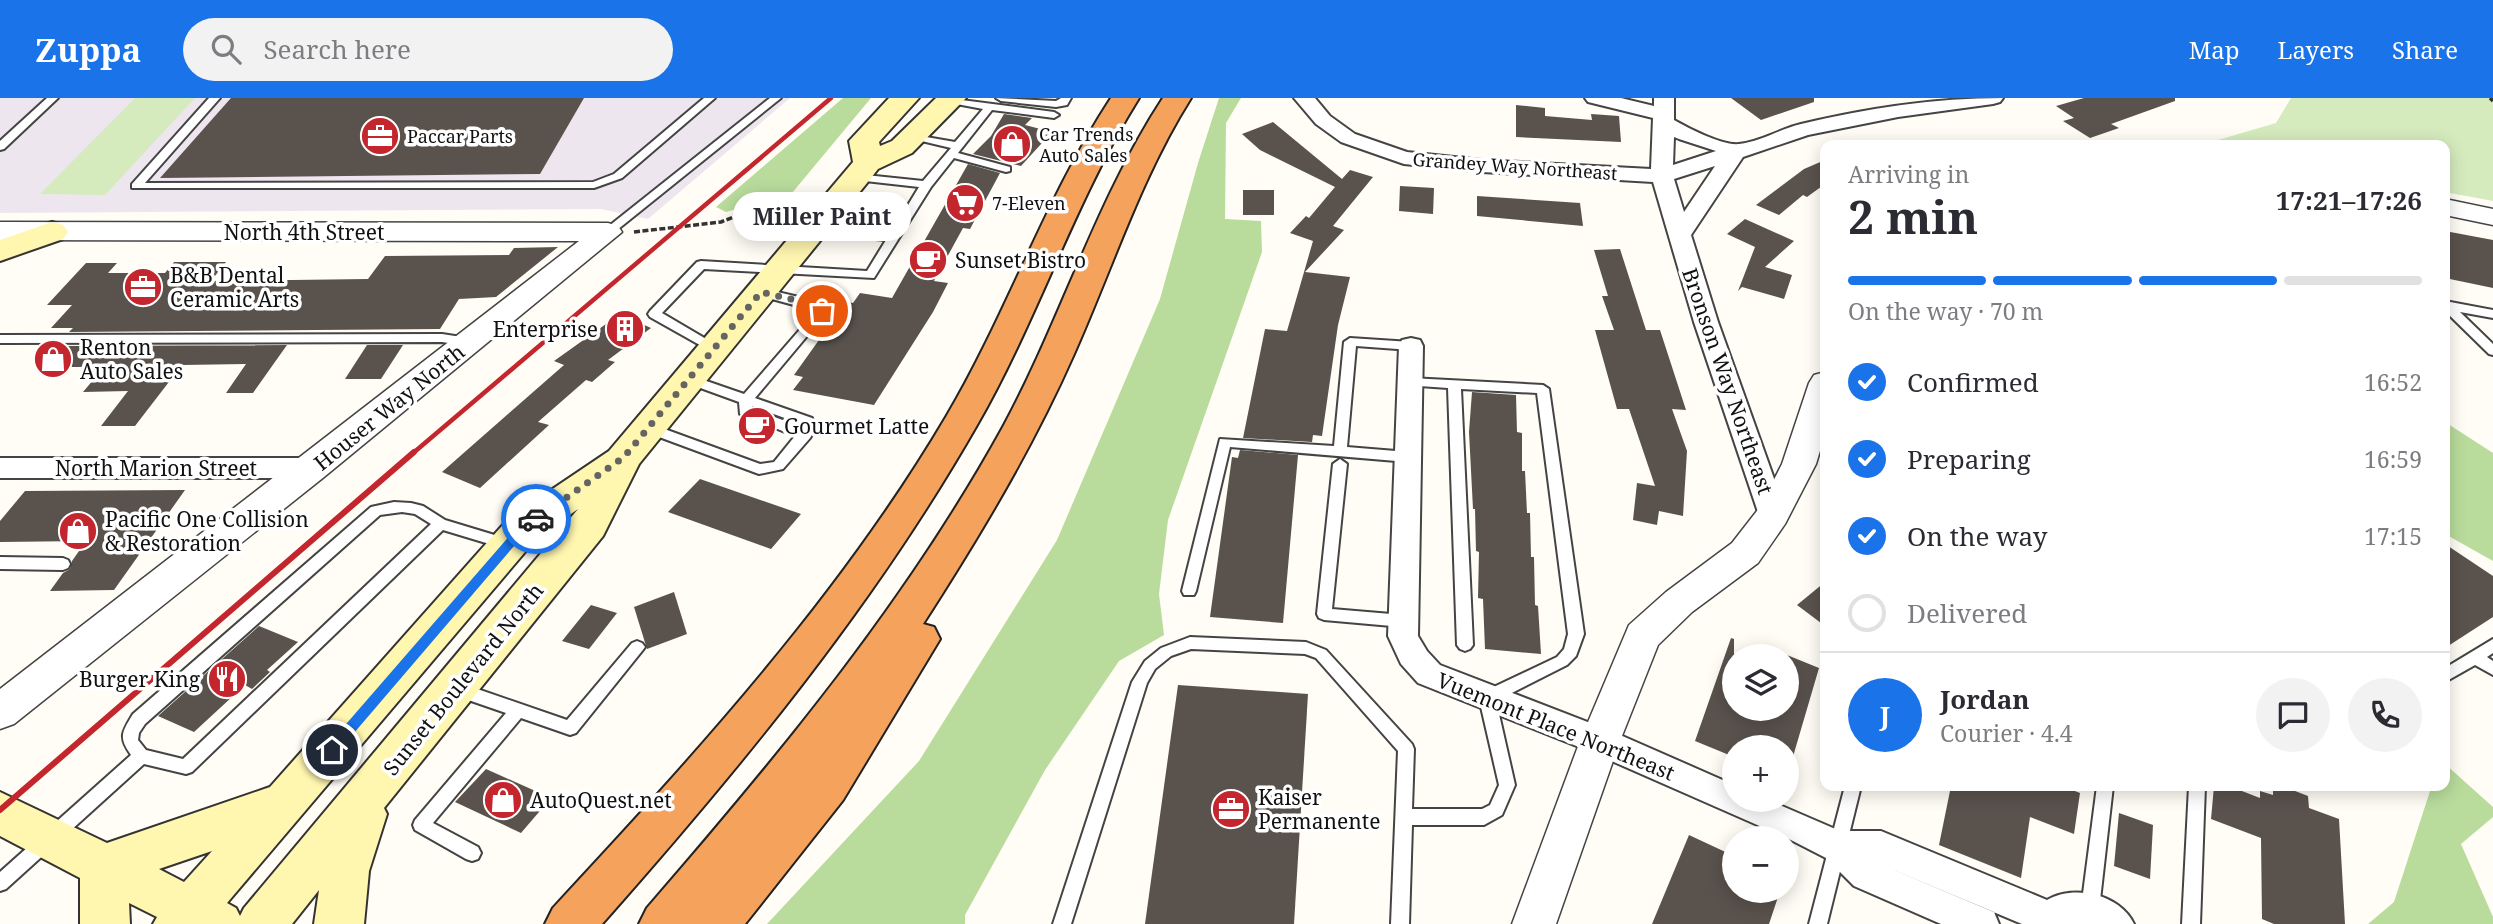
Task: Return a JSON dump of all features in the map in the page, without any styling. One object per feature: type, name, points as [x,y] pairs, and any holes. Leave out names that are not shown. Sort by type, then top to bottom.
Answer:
[{"type":"highway","points":[[570,924],[692,791],[749,722],[895,528],[961,423],[1024,297],[1089,156],[1125,98]]},
{"type":"highway","points":[[715,924],[827,786],[927,626],[981,501],[1056,356],[1152,138],[1177,98]]},
{"type":"highway","points":[[664,924],[799,764],[840,711],[981,501]]},
{"type":"main road","name":"Sunset Boulevard North","points":[[261,924],[589,526],[636,443],[813,230],[905,98]]},
{"type":"main road","name":"Sunset Boulevard North","points":[[856,170],[908,142],[946,99]]},
{"type":"main road","points":[[0,251],[52,232]]},
{"type":"main road","name":"Sunset Boulevard North","points":[[196,919],[288,801],[522,529],[636,443]]},
{"type":"main road","points":[[339,924],[345,871],[357,830],[388,771]]},
{"type":"main road","points":[[104,866],[216,829],[288,801]]},
{"type":"main road","points":[[0,813],[104,866],[196,919]]},
{"type":"main road","points":[[104,866],[105,924]]},
{"type":"street","points":[[856,170],[919,98]]},
{"type":"street","name":"Grandey Way Northeast","points":[[1304,98],[1323,120],[1348,138],[1404,158],[1482,166],[1662,176]]},
{"type":"street","points":[[1595,98],[1663,111],[1686,135],[1736,151]]},
{"type":"street","points":[[1662,176],[1803,130],[1898,111],[1993,98]]},
{"type":"street","name":"Bronson Way Northeast","points":[[1534,924],[1600,741],[1642,636],[1679,602],[1745,553],[1773,515],[1706,322],[1662,176],[1663,111]]},
{"type":"street","points":[[1680,235],[1736,151]]},
{"type":"street","points":[[2450,208],[2493,218]]},
{"type":"street","name":"North 4th Street","points":[[0,231],[607,232]]},
{"type":"street","name":"Houser Way North","points":[[0,712],[312,468],[607,232]]},
{"type":"street","name":"Vuemont Place Northeast","points":[[1411,346],[1403,636],[1410,655],[1420,668],[1435,678],[1600,741],[1838,848],[1866,875],[1981,924]]},
{"type":"street","points":[[1773,515],[1799,464],[1820,399]]},
{"type":"street","name":"North Marion Street","points":[[0,468],[312,468]]},
{"type":"street","name":"Vuemont Place Northeast","points":[[1838,848],[1881,848],[2050,921]]},
{"type":"street","points":[[2050,921],[2058,912],[2071,908],[2103,917]]},
{"type":"lane","points":[[0,147],[53,98]]},
{"type":"lane","points":[[215,98],[136,186],[594,184],[618,176],[710,98]]},
{"type":"lane","name":"Houser Way North","points":[[607,232],[775,98]]},
{"type":"lane","points":[[1001,98],[1056,104],[1063,103],[1066,98]]},
{"type":"lane","points":[[946,99],[988,108],[1009,108],[1054,115]]},
{"type":"lane","points":[[714,349],[654,314],[701,265],[771,280],[870,275],[926,185],[988,108]]},
{"type":"lane","points":[[908,142],[954,150],[1006,169]]},
{"type":"lane","points":[[856,170],[926,185]]},
{"type":"lane","points":[[856,170],[911,209]]},
{"type":"lane","points":[[813,230],[893,237]]},
{"type":"lane","points":[[746,400],[822,311],[820,306],[771,280]]},
{"type":"lane","points":[[2450,306],[2493,314]]},
{"type":"lane","points":[[2450,310],[2493,351]]},
{"type":"lane","points":[[0,339],[442,338],[469,342]]},
{"type":"lane","points":[[1404,621],[1324,614],[1350,342],[1411,346]]},
{"type":"lane","points":[[636,443],[759,469],[778,466],[809,428],[807,421],[689,379]]},
{"type":"lane","points":[[1404,817],[1484,817],[1496,810],[1507,785],[1487,698],[1562,661],[1571,652],[1576,634],[1543,389],[1410,382]]},
{"type":"lane","points":[[1454,384],[1465,645]]},
{"type":"lane","points":[[1189,591],[1225,442],[1340,458],[1408,457]]},
{"type":"lane","points":[[440,524],[186,767],[141,756],[130,741],[131,732],[139,719],[376,511],[404,506],[429,513],[440,524],[508,545]]},
{"type":"lane","points":[[0,564],[63,564]]},
{"type":"lane","points":[[1062,924],[1140,682],[1150,665],[1166,652],[1190,643],[1306,648],[1321,654],[1406,749],[1400,924]]},
{"type":"lane","points":[[2450,673],[2493,646]]},
{"type":"lane","points":[[456,688],[570,728],[637,647]]},
{"type":"lane","points":[[2475,657],[2493,669]]},
{"type":"lane","points":[[472,853],[421,825],[518,710]]},
{"type":"lane","points":[[0,883],[141,756]]},
{"type":"lane","points":[[1818,924],[1852,791]]},
{"type":"lane","points":[[2103,917],[2105,791]]},
{"type":"lane","points":[[2191,924],[2197,791]]},
{"type":"path","points":[[607,232],[650,232],[721,222],[759,207],[794,200]]},
{"type":"shaded area","points":[[0,98],[790,98],[648,219],[601,209],[0,213]]},
{"type":"green space","points":[[135,98],[195,98],[105,195],[40,194]]},
{"type":"green space","points":[[843,98],[871,98],[792,193],[726,212],[716,207]]},
{"type":"green space","points":[[1219,98],[1241,98],[1226,123],[1225,219],[1261,221],[1262,252],[1168,520],[1159,594],[1164,635],[1119,661],[1045,770],[965,915],[965,924],[767,924],[919,761],[1057,540],[1160,299]]},
{"type":"green space","points":[[2291,98],[2493,98],[2493,201],[2450,193],[2450,140],[2218,140],[2276,123]]},
{"type":"green space","points":[[2450,425],[2493,453],[2493,561],[2450,537]]},
{"type":"green space","points":[[2450,768],[2493,807],[2493,817],[2461,844],[2493,917],[2493,924],[2368,924],[2394,902],[2430,791],[2450,791]]},
{"type":"building","name":"Paccar Parts","points":[[231,98],[584,98],[540,174],[160,178]]},
{"type":"building","points":[[1731,98],[1814,98],[1814,102],[1761,120]]},
{"type":"building","points":[[2084,98],[2175,98],[2175,101],[2111,124],[2119,128],[2090,138],[2063,121],[2074,118],[2056,106]]},
{"type":"building","points":[[1516,105],[1545,108],[1545,116],[1592,120],[1591,114],[1619,116],[1621,142],[1516,137]]},
{"type":"building","name":"Car Trends Auto Sales","points":[[1004,114],[1032,118],[1025,125],[1052,132],[1021,166],[973,154],[991,136]]},
{"type":"building","points":[[1273,122],[1342,179],[1350,170],[1373,177],[1333,226],[1344,230],[1305,272],[1350,277],[1338,325],[1322,436],[1313,435],[1312,442],[1243,438],[1265,329],[1287,331],[1313,241],[1290,233],[1306,216],[1309,218],[1335,187],[1260,150],[1242,134]]},
{"type":"building","points":[[1820,162],[1820,188],[1807,197],[1803,195],[1779,215],[1756,205],[1804,169]]},
{"type":"building","points":[[968,164],[1000,173],[970,229],[963,228],[934,281],[948,283],[933,312],[874,405],[793,390],[803,377],[794,375],[846,302],[853,303],[860,293],[892,298]]},
{"type":"building","points":[[1400,186],[1434,188],[1433,214],[1399,211]]},
{"type":"building","points":[[1243,190],[1274,190],[1274,215],[1243,215]]},
{"type":"building","points":[[1477,196],[1580,203],[1583,226],[1477,216]]},
{"type":"building","points":[[1745,219],[1794,241],[1765,267],[1792,275],[1784,299],[1742,287],[1738,291],[1755,247],[1727,234]]},
{"type":"building","points":[[2450,232],[2493,240],[2493,288],[2450,279]]},
{"type":"building","points":[[558,247],[496,297],[459,299],[440,329],[69,332],[73,328],[51,328],[72,305],[47,305],[86,263],[117,263],[108,273],[165,273],[174,262],[226,262],[211,281],[368,279],[385,256],[509,255],[514,248]]},
{"type":"building","points":[[1620,249],[1646,330],[1660,330],[1686,410],[1672,409],[1687,451],[1683,516],[1659,511],[1657,525],[1633,520],[1637,483],[1655,486],[1629,409],[1617,409],[1595,330],[1614,330],[1602,296],[1608,296],[1594,250]]},
{"type":"building","points":[[620,314],[651,328],[608,360],[615,362],[592,382],[586,380],[538,422],[549,425],[480,488],[442,472],[564,365],[554,361]]},
{"type":"building","points":[[287,345],[253,393],[226,393],[246,364],[182,365],[135,426],[101,426],[128,391],[83,392],[104,367],[38,367],[57,346]]},
{"type":"building","points":[[367,345],[403,345],[381,379],[345,379]]},
{"type":"building","points":[[1472,392],[1516,395],[1517,432],[1522,433],[1522,471],[1525,471],[1527,513],[1530,513],[1531,557],[1534,557],[1535,605],[1538,606],[1541,654],[1485,649],[1483,599],[1478,598],[1479,552],[1476,551],[1469,432]]},
{"type":"building","points":[[1240,450],[1298,455],[1283,623],[1210,617],[1232,457],[1238,458]]},
{"type":"building","points":[[700,479],[801,514],[771,549],[668,512]]},
{"type":"building","name":"Pacific One Collision & Restoration","points":[[185,490],[114,590],[50,591],[63,573],[70,569],[72,561],[86,541],[0,542],[0,521],[25,491]]},
{"type":"building","points":[[2450,547],[2493,576],[2493,617],[2450,645]]},
{"type":"building","points":[[1820,586],[1820,622],[1797,605]]},
{"type":"building","points":[[674,592],[687,634],[647,649],[634,607]]},
{"type":"building","points":[[591,605],[617,613],[589,649],[562,641]]},
{"type":"building","name":"Burger King","points":[[259,626],[298,642],[267,670],[270,672],[252,689],[245,685],[194,732],[158,716]]},
{"type":"building","points":[[1799,660],[1819,668],[1799,736],[1722,735],[1722,752],[1695,741],[1722,664],[1722,721],[1799,721]]},
{"type":"building","name":"Kaiser Permanente","points":[[1178,685],[1308,694],[1294,924],[1145,924]]},
{"type":"building","name":"AutoQuest.net","points":[[486,769],[551,798],[521,833],[455,802]]},
{"type":"building","points":[[1950,791],[2080,793],[2074,834],[2030,817],[2021,878],[1939,845]]},
{"type":"building","points":[[2214,791],[2242,791],[2260,798],[2260,791],[2273,795],[2273,791],[2295,791],[2308,796],[2309,808],[2339,819],[2345,924],[2274,924],[2262,919],[2261,838],[2211,819]]},
{"type":"building","points":[[2119,813],[2153,825],[2150,879],[2114,866]]},
{"type":"building","points":[[1689,835],[1722,850],[1722,903],[1776,903],[1769,924],[1652,924]]},
{"type":"railway","points":[[412,454],[831,98]]},
{"type":"railway","points":[[0,810],[414,452]]},
{"type":"way so far","points":[[536,519],[624,457],[761,292],[820,306],[822,311]]},
{"type":"place","name":"Paccar Parts","points":[[380,136]]},
{"type":"place","name":"Car Trends Auto Sales","points":[[1012,144]]},
{"type":"place","name":"7-Eleven","points":[[965,203]]},
{"type":"place","name":"Sunset Bistro","points":[[928,260]]},
{"type":"place","name":"B&B Dental Ceramic Arts","points":[[143,287]]},
{"type":"place","name":"Miller Paint","points":[[822,311]]},
{"type":"place","name":"Enterprise","points":[[625,329]]},
{"type":"place","name":"Renton Auto Sales","points":[[53,359]]},
{"type":"place","name":"Gourmet Latte","points":[[757,426]]},
{"type":"place","name":"Pacific One Collision & Restoration","points":[[78,531]]},
{"type":"place","name":"Burger King","points":[[227,679]]},
{"type":"place","name":"AutoQuest.net","points":[[503,800]]},
{"type":"place","name":"Kaiser Permanente","points":[[1231,809]]},
{"type":"route","points":[[332,750],[522,529],[536,519]]}]
